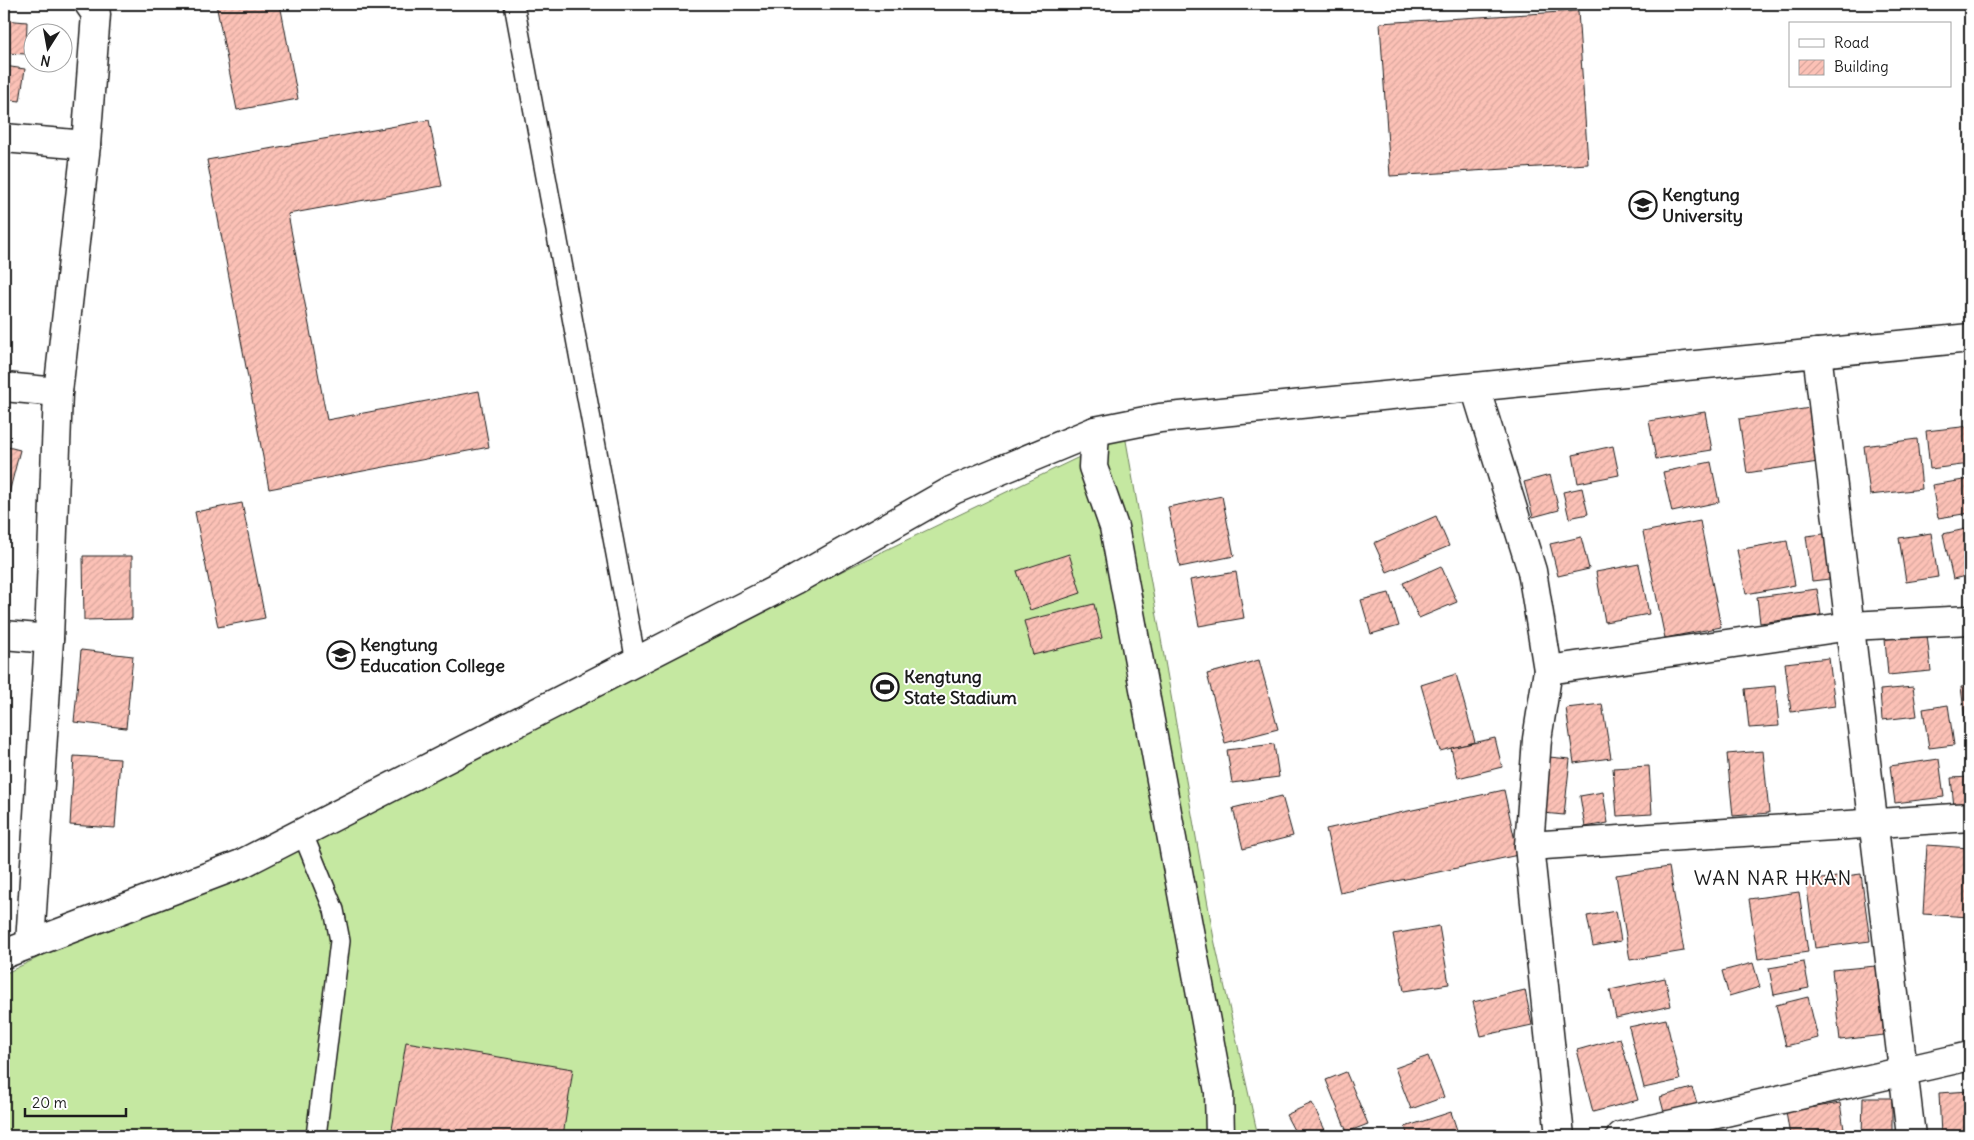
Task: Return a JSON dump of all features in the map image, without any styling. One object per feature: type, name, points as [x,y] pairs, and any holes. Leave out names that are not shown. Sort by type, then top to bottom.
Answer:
[{"type":"main road","points":[[30,944],[49,639],[58,392],[86,145],[96,14],[89,4]]},
{"type":"main road","points":[[4,138],[86,145]]},
{"type":"main road","points":[[4,954],[241,864],[796,580],[953,490],[1095,431],[1160,418],[1970,338]]},
{"type":"main road","points":[[1818,353],[1911,1136]]},
{"type":"main road","points":[[4,387],[58,392]]},
{"type":"main road","points":[[1475,387],[1532,571],[1548,670],[1536,739],[1529,846],[1560,1136]]},
{"type":"main road","points":[[1095,431],[1092,467],[1116,536],[1219,1092],[1220,1136]]},
{"type":"main road","points":[[1548,670],[1850,626],[1970,620]]},
{"type":"main road","points":[[4,635],[49,639]]},
{"type":"main road","points":[[1529,846],[1970,817]]},
{"type":"main road","points":[[1621,1136],[1970,1056]]},
{"type":"lane","points":[[514,4],[636,662]]},
{"type":"lane","points":[[302,832],[334,910],[340,940],[316,1136]]},
{"type":"green space","name":"Kengtung State Stadium","points":[[1125,435],[1214,939],[1258,1136],[4,1136],[4,974]]},
{"type":"building","points":[[216,4],[280,4],[298,99],[237,110]]},
{"type":"building","points":[[1578,11],[1588,164],[1390,176],[1380,23]]},
{"type":"building","points":[[4,20],[27,22],[22,22],[22,54],[4,53]]},
{"type":"building","points":[[4,66],[22,69],[22,72],[25,72],[20,101],[4,99]]},
{"type":"building","points":[[429,120],[442,186],[288,214],[327,420],[479,391],[489,447],[269,489],[207,160]]},
{"type":"building","points":[[1810,408],[1818,462],[1747,473],[1739,419]]},
{"type":"building","points":[[1705,412],[1712,450],[1656,459],[1649,421]]},
{"type":"building","points":[[1970,426],[1970,464],[1930,469],[1926,431]]},
{"type":"building","points":[[1917,439],[1922,489],[1870,495],[1864,446]]},
{"type":"building","points":[[4,446],[20,450],[6,505],[4,504]]},
{"type":"building","points":[[1613,446],[1619,475],[1578,483],[1573,455]]},
{"type":"building","points":[[1711,462],[1719,502],[1672,512],[1663,472]]},
{"type":"building","points":[[1550,475],[1559,510],[1533,517],[1524,482]]},
{"type":"building","points":[[1970,479],[1970,513],[1938,518],[1932,485]]},
{"type":"building","points":[[1582,488],[1588,514],[1569,518],[1563,492]]},
{"type":"building","points":[[1222,496],[1234,556],[1180,567],[1168,507]]},
{"type":"building","points":[[242,503],[265,618],[218,627],[195,512]]},
{"type":"building","points":[[1436,516],[1449,546],[1387,572],[1374,543]]},
{"type":"building","points":[[1700,521],[1721,627],[1665,638],[1643,532]]},
{"type":"building","points":[[1970,528],[1970,575],[1953,579],[1943,534]]},
{"type":"building","points":[[1832,533],[1838,578],[1812,581],[1806,536]]},
{"type":"building","points":[[1931,533],[1938,577],[1906,582],[1899,538]]},
{"type":"building","points":[[1581,537],[1589,569],[1558,576],[1550,544]]},
{"type":"building","points":[[1787,541],[1795,585],[1746,594],[1737,550]]},
{"type":"building","points":[[1069,554],[1081,593],[1030,610],[1017,571]]},
{"type":"building","points":[[83,556],[132,556],[132,619],[84,620]]},
{"type":"building","points":[[1639,564],[1649,614],[1605,622],[1596,572]]},
{"type":"building","points":[[1441,566],[1457,602],[1419,618],[1403,583]]},
{"type":"building","points":[[1236,572],[1244,618],[1199,626],[1190,580]]},
{"type":"building","points":[[1817,589],[1821,615],[1760,623],[1757,597]]},
{"type":"building","points":[[1389,593],[1399,626],[1371,634],[1361,600]]},
{"type":"building","points":[[1094,604],[1102,638],[1033,655],[1024,621]]},
{"type":"building","points":[[1927,635],[1931,671],[1888,675],[1885,639]]},
{"type":"building","points":[[81,650],[133,656],[126,728],[74,722]]},
{"type":"building","points":[[1829,658],[1835,706],[1791,712],[1785,663]]},
{"type":"building","points":[[1259,660],[1278,729],[1225,743],[1207,674]]},
{"type":"building","points":[[1456,674],[1475,742],[1440,751],[1421,685]]},
{"type":"building","points":[[1775,686],[1779,726],[1749,728],[1745,689]]},
{"type":"building","points":[[1970,686],[1970,758],[1961,687]]},
{"type":"building","points":[[1913,687],[1917,716],[1882,720],[1880,690]]},
{"type":"building","points":[[1602,704],[1611,758],[1574,763],[1566,708]]},
{"type":"building","points":[[1948,705],[1954,745],[1929,748],[1923,709]]},
{"type":"building","points":[[1495,738],[1502,767],[1458,778],[1451,748]]},
{"type":"building","points":[[1274,744],[1279,777],[1232,783],[1227,750]]},
{"type":"building","points":[[1763,751],[1769,813],[1733,816],[1727,754]]},
{"type":"building","points":[[74,756],[120,759],[115,828],[70,825]]},
{"type":"building","points":[[1549,757],[1570,759],[1564,815],[1543,813]]},
{"type":"building","points":[[1939,759],[1944,797],[1895,803],[1890,766]]},
{"type":"building","points":[[1649,766],[1652,814],[1617,816],[1613,768]]},
{"type":"building","points":[[1970,777],[1970,806],[1954,807],[1951,778]]},
{"type":"building","points":[[1504,790],[1518,855],[1340,893],[1326,829]]},
{"type":"building","points":[[1603,792],[1608,823],[1585,827],[1580,796]]},
{"type":"building","points":[[1282,796],[1293,836],[1243,849],[1233,808]]},
{"type":"building","points":[[1927,845],[1970,848],[1970,917],[1923,914]]},
{"type":"building","points":[[1669,867],[1684,951],[1630,960],[1616,875]]},
{"type":"building","points":[[1861,874],[1870,941],[1815,948],[1806,881]]},
{"type":"building","points":[[1799,892],[1808,952],[1758,959],[1749,899]]},
{"type":"building","points":[[1616,911],[1621,941],[1593,946],[1587,916]]},
{"type":"building","points":[[1439,926],[1449,984],[1404,991],[1393,934]]},
{"type":"building","points":[[1804,962],[1809,988],[1774,995],[1769,968]]},
{"type":"building","points":[[1753,963],[1760,987],[1729,996],[1722,971]]},
{"type":"building","points":[[1876,966],[1884,1035],[1840,1040],[1832,970]]},
{"type":"building","points":[[1665,978],[1671,1006],[1616,1018],[1610,990]]},
{"type":"building","points":[[1525,990],[1532,1025],[1481,1036],[1473,1002]]},
{"type":"building","points":[[1808,997],[1818,1038],[1786,1046],[1776,1005]]},
{"type":"building","points":[[1666,1019],[1680,1080],[1644,1088],[1629,1027]]},
{"type":"building","points":[[1620,1038],[1638,1100],[1593,1112],[1577,1050]]},
{"type":"building","points":[[406,1042],[573,1069],[563,1136],[391,1136]]},
{"type":"building","points":[[1428,1056],[1444,1097],[1411,1109],[1395,1068]]},
{"type":"building","points":[[1346,1072],[1368,1124],[1347,1132],[1326,1080]]},
{"type":"building","points":[[1692,1088],[1698,1106],[1665,1116],[1660,1097]]},
{"type":"building","points":[[1970,1091],[1970,1136],[1941,1136],[1939,1093]]},
{"type":"building","points":[[1863,1098],[1892,1098],[1892,1136],[1862,1136]]},
{"type":"building","points":[[1312,1103],[1325,1130],[1312,1136],[1297,1136],[1286,1115]]},
{"type":"building","points":[[1840,1103],[1845,1136],[1790,1136],[1786,1112]]},
{"type":"building","points":[[1451,1112],[1459,1136],[1408,1136],[1405,1127]]},
{"type":"place","name":"Kengtung University","points":[[1643,205]]},
{"type":"place","name":"Kengtung Education College","points":[[341,655]]},
{"type":"place","name":"Kengtung State Stadium","points":[[885,687]]},
{"type":"district","name":"WAN NAR HKAN","points":[[1773,878]]}]
